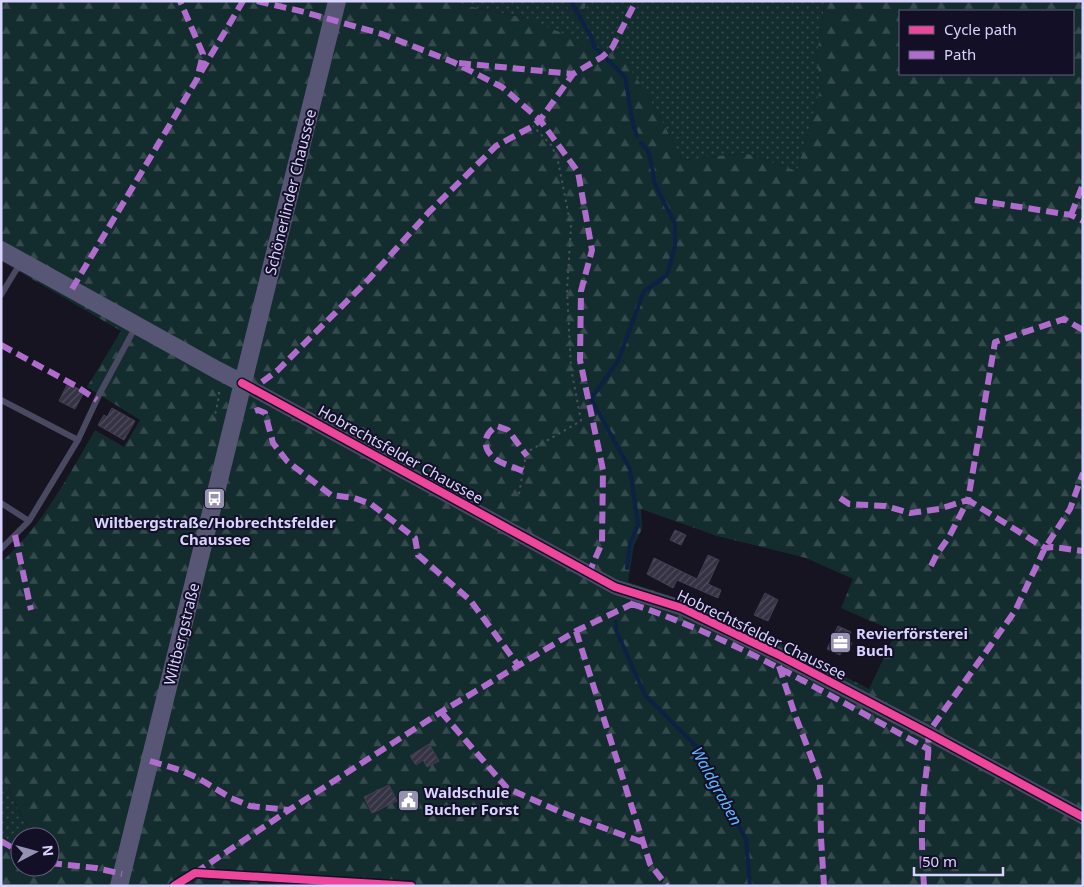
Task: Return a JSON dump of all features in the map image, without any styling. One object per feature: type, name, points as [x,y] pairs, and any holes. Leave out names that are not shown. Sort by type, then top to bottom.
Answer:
[{"type":"main road","name":"Schönerlinder Chaussee","points":[[242,383],[337,1]]},
{"type":"main road","name":"Hobrechtsfelder Chaussee","points":[[1,250],[242,383]]},
{"type":"main road","name":"Wiltbergstraße","points":[[119,886],[242,383]]},
{"type":"street","name":"Hobrechtsfelder Chaussee","points":[[242,383],[615,587],[682,608],[781,656],[1083,817]]},
{"type":"lane","points":[[1,295],[22,261]]},
{"type":"lane","points":[[1,550],[29,521],[78,440],[99,395],[137,325]]},
{"type":"lane","points":[[1,400],[78,440]]},
{"type":"lane","points":[[1,503],[29,521]]},
{"type":"path","points":[[519,494],[525,460],[529,451],[581,421],[571,368],[567,290],[571,227],[558,161],[552,146],[533,126]]},
{"type":"path","points":[[214,420],[219,389],[224,373]]},
{"type":"green space","points":[[1,1],[444,1],[525,18],[623,58],[647,94],[683,160],[745,153],[797,171],[822,83],[816,61],[825,1],[1083,1],[1083,886],[1,886],[1,851],[10,844],[10,877],[60,877],[60,827],[27,827],[1,775],[1,562],[16,548],[42,517],[95,430],[124,447],[140,420],[87,387],[121,331],[1,261]],"holes":[[[641,509],[717,536],[806,558],[853,579],[841,608],[896,632],[869,689],[731,618],[628,582],[634,545],[642,529]]]},
{"type":"green space","points":[[444,1],[563,1],[580,23],[587,1],[825,1],[816,61],[822,83],[797,171],[745,153],[683,160],[647,94],[525,18]]},
{"type":"green space","points":[[563,1],[587,1],[580,23]]},
{"type":"green space","points":[[1,775],[27,827],[10,827],[10,845],[1,851]]},
{"type":"building","points":[[68,383],[84,392],[75,409],[59,401]]},
{"type":"building","points":[[112,408],[135,421],[124,440],[98,425],[104,415],[107,417]]},
{"type":"building","points":[[675,530],[686,535],[681,545],[670,540]]},
{"type":"building","points":[[708,555],[719,560],[708,584],[721,590],[718,598],[677,580],[673,588],[647,574],[654,558],[697,579]]},
{"type":"building","points":[[765,593],[778,600],[768,621],[754,615]]},
{"type":"building","name":"Revierförsterei Buch","points":[[838,626],[851,632],[847,640],[852,643],[848,652],[843,649],[840,655],[827,649]]},
{"type":"building","points":[[429,744],[439,761],[427,767],[423,760],[416,765],[410,756]]},
{"type":"building","name":"Waldschule Bucher Forst","points":[[389,785],[397,801],[372,813],[364,797]]},
{"type":"waterway","name":"Waldgraben","points":[[571,1],[595,48],[601,53]]},
{"type":"waterway","name":"Waldgraben","points":[[607,59],[625,77],[633,124],[637,136]]},
{"type":"waterway","name":"Waldgraben","points":[[627,568],[630,544],[638,525],[630,469],[591,399],[618,361],[644,291],[667,275],[675,246],[675,224],[654,182],[648,151],[641,143]]},
{"type":"waterway","name":"Waldgraben","points":[[616,622],[616,630],[645,695],[695,745],[746,839],[750,886]]},
{"type":"marked path","points":[[72,289],[197,79],[203,54],[180,1]]},
{"type":"marked path","points":[[201,72],[243,1]]},
{"type":"marked path","points":[[257,1],[382,34],[453,62],[502,87],[540,120],[578,172],[592,250],[581,291],[580,360],[603,470],[602,543],[589,573]]},
{"type":"marked path","points":[[262,382],[278,370],[369,279],[429,212],[496,146],[533,126],[540,120],[573,74],[602,57],[612,48],[636,1]]},
{"type":"marked path","points":[[459,63],[573,74]]},
{"type":"marked path","points":[[1071,215],[1083,184]]},
{"type":"marked path","points":[[975,200],[1071,215],[1083,221]]},
{"type":"marked path","points":[[1083,330],[1064,319],[995,342],[968,500],[1045,548],[1053,547],[1083,551]]},
{"type":"marked path","points":[[1,345],[76,386],[97,400]]},
{"type":"marked path","points":[[255,411],[258,410],[265,413],[273,443],[287,461],[331,495],[354,498],[371,504],[415,538],[418,555],[470,600],[518,665]]},
{"type":"marked path","points":[[523,471],[504,464],[490,454],[486,445],[489,432],[497,426],[508,430],[527,456]]},
{"type":"marked path","points":[[924,886],[922,821],[928,758],[928,733],[1015,611],[1045,548],[1070,509],[1083,473]]},
{"type":"marked path","points":[[840,498],[849,504],[885,506],[910,513],[939,509],[968,500]]},
{"type":"marked path","points":[[931,566],[949,537],[968,500]]},
{"type":"marked path","points":[[15,535],[31,610]]},
{"type":"marked path","points":[[195,873],[441,712],[576,631],[632,604],[640,596]]},
{"type":"marked path","points":[[632,604],[671,618],[747,652],[930,750]]},
{"type":"marked path","points":[[576,631],[650,864],[667,886]]},
{"type":"marked path","points":[[779,666],[820,780],[824,886]]},
{"type":"marked path","points":[[441,712],[507,788],[558,811],[642,842]]},
{"type":"marked path","points":[[150,761],[180,770],[198,778],[231,798],[250,806],[289,810]]},
{"type":"marked path","points":[[1,841],[10,846]]},
{"type":"marked path","points":[[60,864],[96,868],[122,874]]},
{"type":"cycle path","points":[[242,383],[615,587],[682,608],[781,656],[1083,817]]},
{"type":"cycle path","points":[[174,886],[195,873],[411,886]]},
{"type":"place","name":"Wiltbergstraße/Hobrechtsfelder Chaussee","points":[[215,499]]},
{"type":"place","name":"Revierförsterei Buch","points":[[840,642]]},
{"type":"place","name":"Waldschule Bucher Forst","points":[[408,801]]}]
